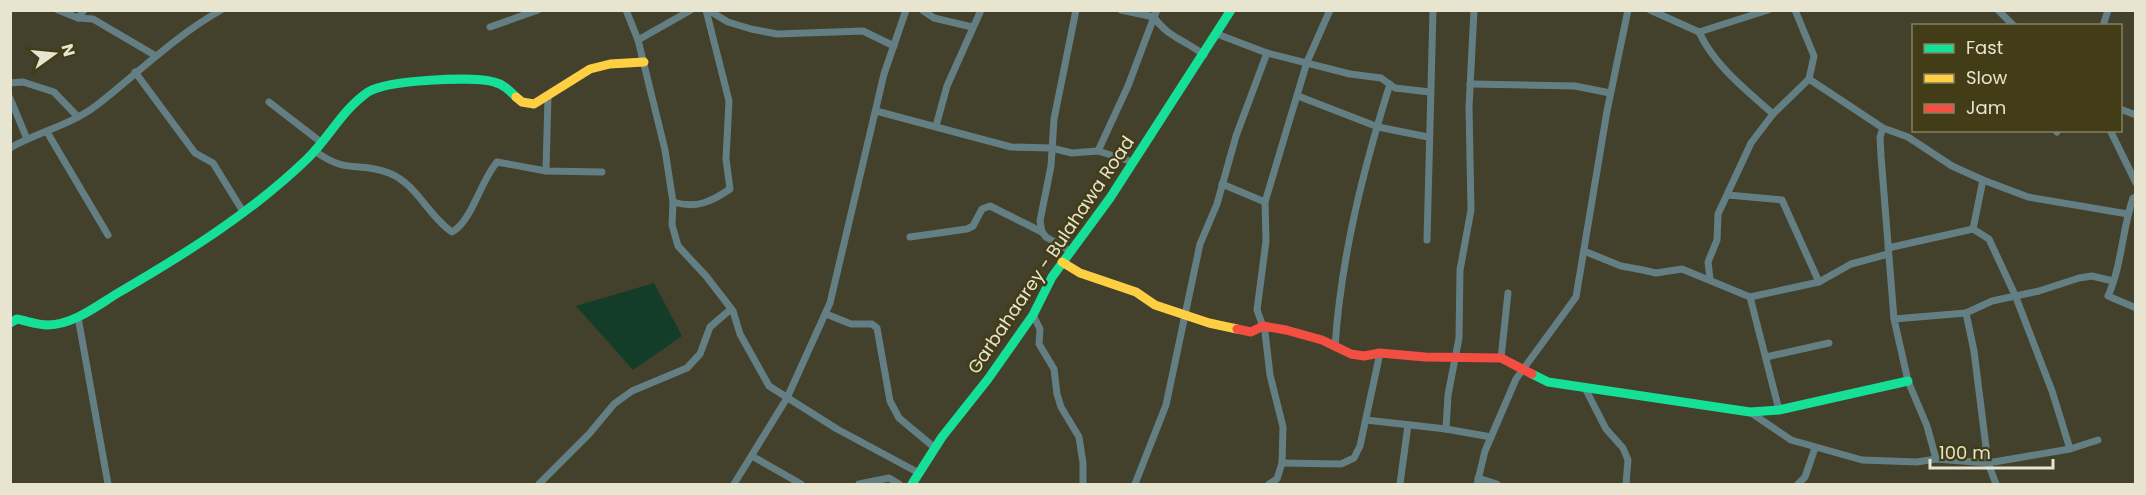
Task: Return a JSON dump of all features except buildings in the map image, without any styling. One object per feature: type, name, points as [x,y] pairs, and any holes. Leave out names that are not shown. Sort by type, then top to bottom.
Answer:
[{"type":"street","points":[[58,10],[78,18],[93,20],[156,56]]},
{"type":"street","points":[[78,18],[84,10]]},
{"type":"street","points":[[10,148],[27,138],[47,132],[78,117],[96,106],[135,72],[221,10]]},
{"type":"street","points":[[490,27],[538,10]]},
{"type":"street","points":[[626,10],[638,39],[665,150],[673,202],[672,225],[678,246],[706,276],[731,309],[740,334],[769,386],[918,473]]},
{"type":"street","points":[[638,39],[691,10]]},
{"type":"street","points":[[673,202],[685,206],[705,204],[730,189],[726,159],[729,101],[707,10],[751,29],[777,34],[862,31],[894,46]]},
{"type":"street","points":[[922,10],[942,20],[972,27]]},
{"type":"street","points":[[936,126],[947,86],[981,10]]},
{"type":"street","points":[[1042,232],[1041,214],[1051,166],[1054,119],[1076,10]]},
{"type":"street","points":[[1121,10],[1156,14],[1172,37],[1204,55]]},
{"type":"street","name":"Garbahaarey - Bulahawa Road","points":[[912,484],[935,448],[1034,315],[1044,289],[1133,162],[1218,34],[1231,10]]},
{"type":"street","points":[[1269,484],[1277,479],[1282,463],[1282,415],[1270,375],[1263,326],[1257,303],[1266,241],[1265,201],[1307,62],[1330,10]]},
{"type":"street","points":[[1427,240],[1433,10]]},
{"type":"street","points":[[1446,429],[1461,312],[1460,270],[1471,210],[1470,84],[1474,10]]},
{"type":"street","points":[[1497,484],[1478,481],[1491,437],[1521,368],[1576,297],[1610,93],[1628,10]]},
{"type":"street","points":[[1650,10],[1699,32],[1766,11]]},
{"type":"street","points":[[1710,279],[1708,262],[1717,240],[1718,214],[1751,143],[1773,114],[1809,79],[1814,56],[1811,43],[1795,10]]},
{"type":"street","points":[[1998,10],[2012,24]]},
{"type":"street","points":[[734,484],[787,398],[826,314],[876,111],[905,11]]},
{"type":"street","points":[[1098,151],[1132,77],[1156,14]]},
{"type":"street","points":[[1699,32],[1705,46],[1720,64],[1773,114]]},
{"type":"street","points":[[1218,34],[1267,52],[1350,74],[1381,78],[1403,90],[1430,92]]},
{"type":"street","points":[[1135,484],[1166,405],[1198,250],[1214,214],[1242,116],[1267,52]]},
{"type":"street","points":[[10,323],[17,320],[49,325],[78,317],[174,261],[244,213],[315,151],[338,118],[368,92],[389,83],[422,80],[492,81],[505,86],[527,105],[540,102],[578,74],[597,65],[613,61],[644,62]]},
{"type":"street","points":[[135,72],[195,153],[213,163],[244,213]]},
{"type":"street","points":[[1809,79],[1883,128],[1908,137],[1952,165],[1983,180],[2028,197],[2128,214]]},
{"type":"street","points":[[10,83],[23,82],[54,92],[78,117]]},
{"type":"street","points":[[1335,347],[1341,288],[1352,226],[1369,150],[1390,84]]},
{"type":"street","points":[[1470,84],[1575,86],[1610,93]]},
{"type":"street","points":[[546,171],[548,96]]},
{"type":"street","points":[[1298,96],[1378,127],[1428,137]]},
{"type":"street","points":[[10,98],[27,138]]},
{"type":"street","points":[[269,102],[322,143]]},
{"type":"street","points":[[2122,109],[2136,115]]},
{"type":"street","points":[[876,111],[1011,147],[1051,147],[1072,153],[1098,151],[1133,162]]},
{"type":"street","points":[[1883,128],[1880,137],[1894,319],[1908,381],[1927,426],[1936,459]]},
{"type":"street","points":[[47,132],[108,235]]},
{"type":"street","points":[[2111,132],[2136,183]]},
{"type":"street","points":[[315,151],[336,165],[389,173],[417,194],[440,224],[452,232],[463,225],[483,182],[497,162],[546,171],[602,172]]},
{"type":"street","points":[[1973,230],[1983,180]]},
{"type":"street","points":[[1222,184],[1265,201]]},
{"type":"street","points":[[1728,195],[1782,201],[1820,282]]},
{"type":"street","points":[[2136,197],[2133,198],[2128,214],[2122,250],[2109,296],[2136,308]]},
{"type":"street","points":[[910,237],[973,226],[982,209],[990,206],[1042,232],[1070,251]]},
{"type":"street","points":[[1584,252],[1620,266],[1656,273],[1682,269],[1750,297],[1820,282],[1851,264],[1888,251],[1973,230],[1989,239],[2014,295],[2052,391],[2070,449]]},
{"type":"street","points":[[1062,262],[1080,273],[1110,281],[1136,292],[1155,305],[1251,332],[1263,326],[1322,340],[1335,347],[1364,356],[1380,353],[1425,357],[1501,358],[1540,380],[1586,390],[1750,412],[1779,410],[1908,381]]},
{"type":"street","points":[[1894,319],[1966,313],[2014,295],[2092,276],[2113,281]]},
{"type":"street","points":[[1501,358],[1508,293]]},
{"type":"street","points":[[1750,297],[1779,410]]},
{"type":"street","points":[[539,484],[589,434],[614,404],[632,391],[687,368],[700,354],[710,327],[731,309]]},
{"type":"street","points":[[1966,313],[1974,351],[1988,463],[1996,484]]},
{"type":"street","points":[[826,314],[851,324],[872,324],[877,328],[890,401],[899,418],[935,448]]},
{"type":"street","points":[[1034,315],[1040,329],[1039,344],[1054,369],[1061,407],[1079,437],[1083,484]]},
{"type":"street","points":[[78,317],[108,484]]},
{"type":"street","points":[[1766,357],[1829,343]]},
{"type":"street","points":[[1282,463],[1350,462],[1360,446],[1380,353]]},
{"type":"street","points":[[1586,390],[1606,429],[1623,448],[1628,460],[1626,484]]},
{"type":"street","points":[[1750,412],[1791,440],[1862,460],[1917,462],[1936,459],[1988,463],[2070,449],[2098,440]]},
{"type":"street","points":[[1366,420],[1446,429],[1491,437]]},
{"type":"street","points":[[1400,484],[1408,425]]},
{"type":"street","points":[[1798,484],[1805,477],[1815,448]]},
{"type":"street","points":[[752,456],[801,484]]},
{"type":"street","points":[[859,484],[889,478],[899,484]]},
{"type":"shaded area","points":[[654,283],[682,336],[633,370],[576,306]]},
{"type":"traffic: fast","points":[[912,484],[942,437],[988,379],[1033,315],[1052,277],[1110,198],[1231,10]]},
{"type":"traffic: fast","points":[[10,323],[17,319],[48,325],[67,322],[192,248],[240,215],[286,179],[315,151],[351,107],[368,92],[410,82],[468,79],[497,83],[516,97]]},
{"type":"traffic: fast","points":[[1532,374],[1548,382],[1750,412],[1779,410],[1908,381]]},
{"type":"traffic: slow","points":[[516,97],[522,102],[534,104],[590,69],[610,64],[644,62]]},
{"type":"traffic: slow","points":[[1062,262],[1080,273],[1136,292],[1155,305],[1209,323],[1237,329]]},
{"type":"traffic: jam","points":[[1237,329],[1251,332],[1263,326],[1286,330],[1322,340],[1351,354],[1364,356],[1380,353],[1425,357],[1501,358],[1532,374]]}]
